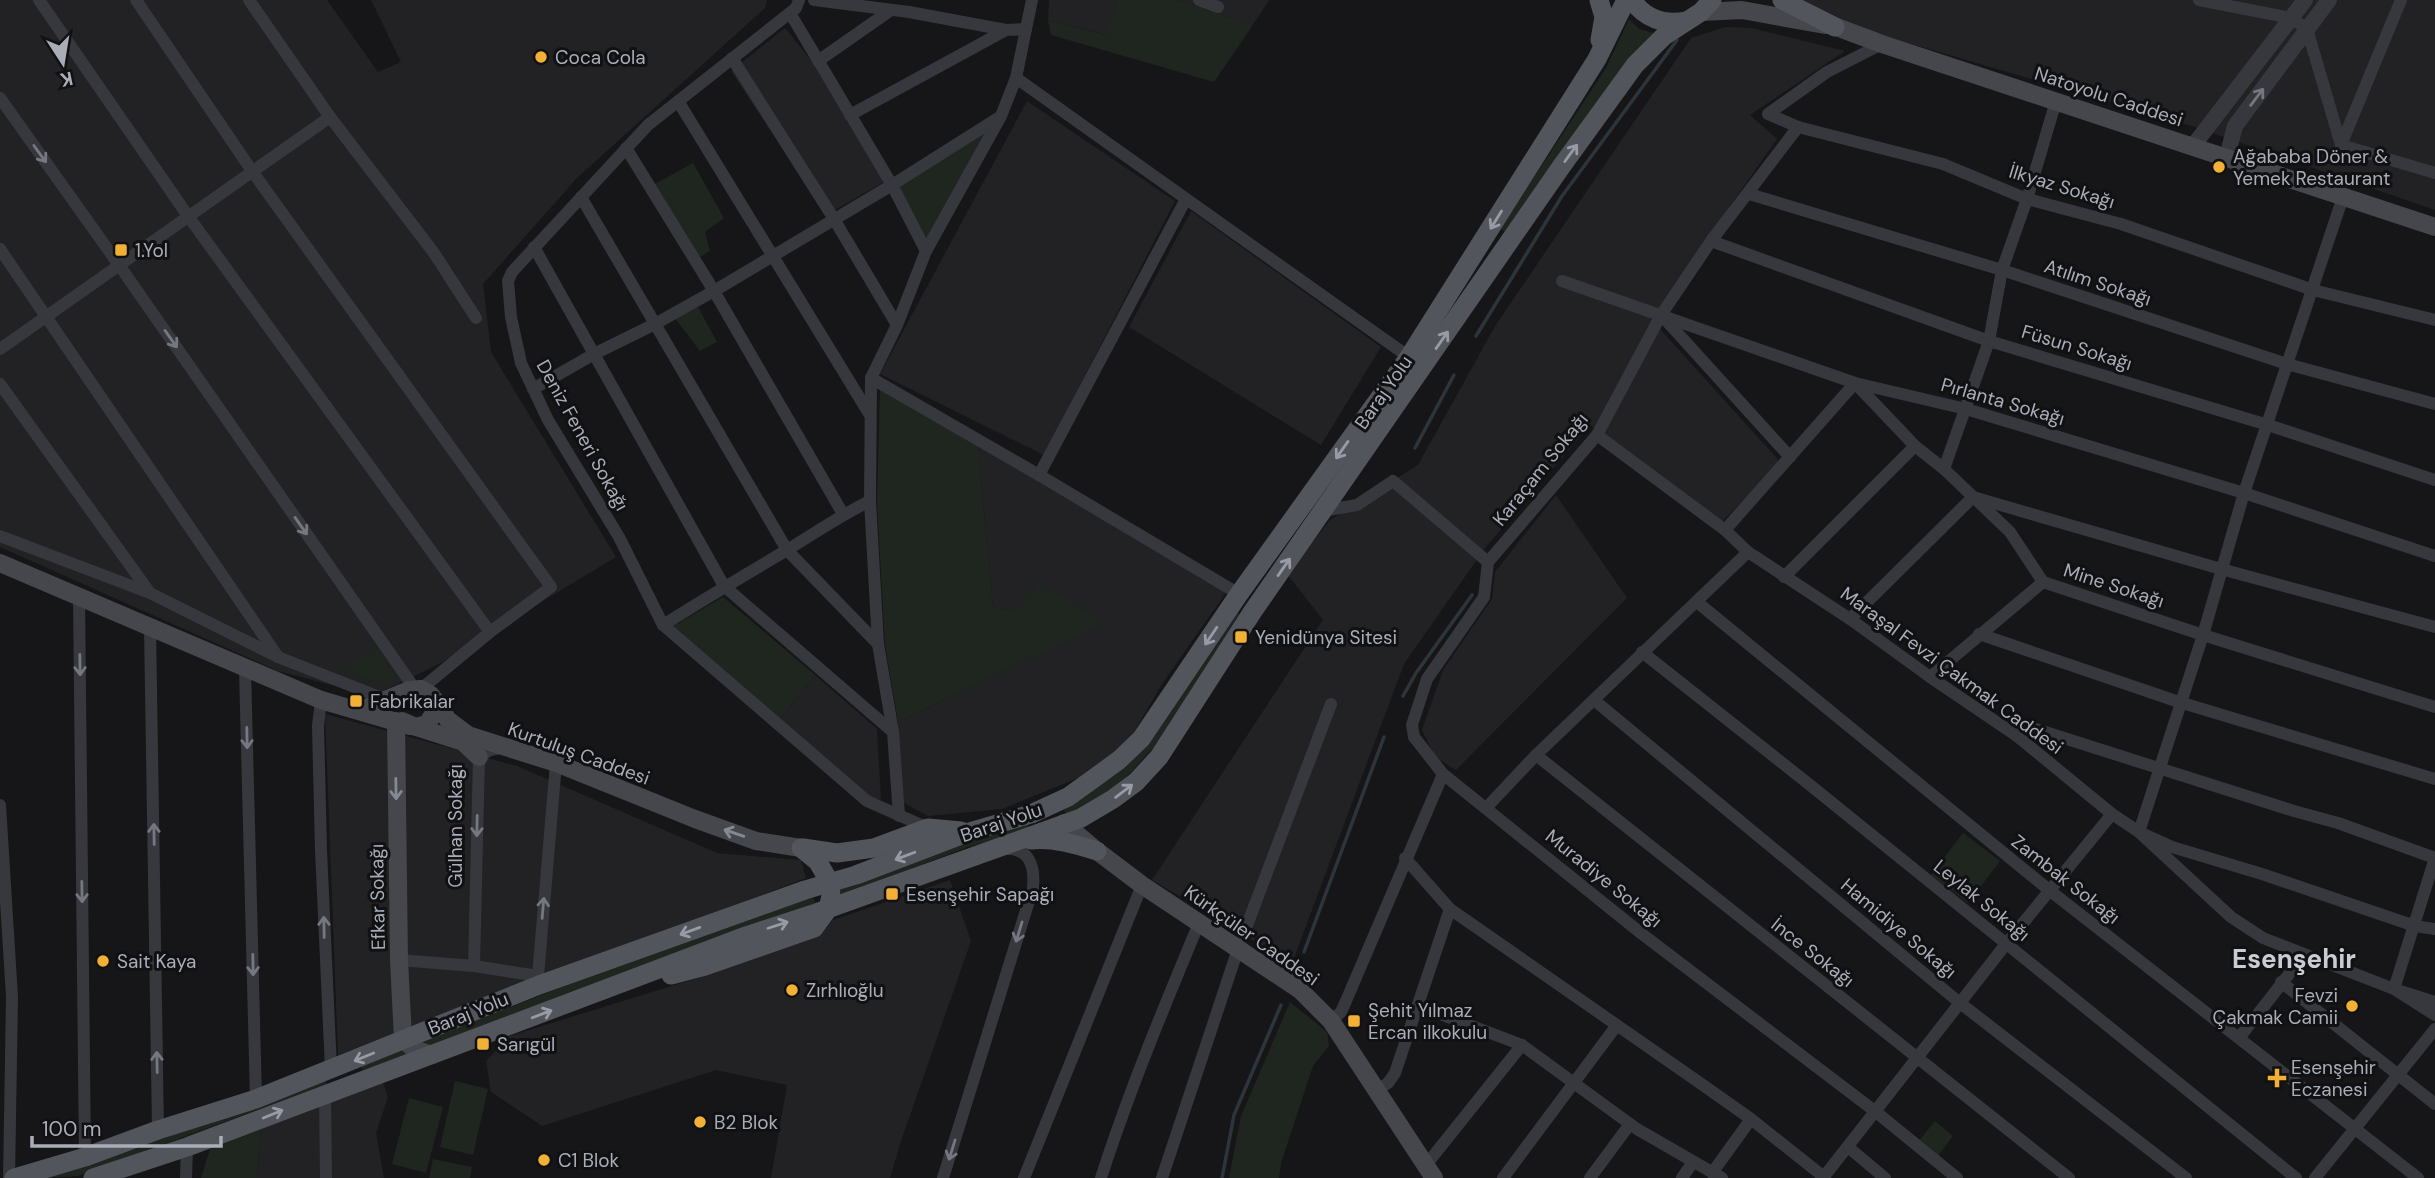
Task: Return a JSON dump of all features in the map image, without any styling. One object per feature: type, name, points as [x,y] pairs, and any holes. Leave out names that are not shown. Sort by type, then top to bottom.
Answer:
[{"type":"main road","points":[[1597,59],[1604,17],[1599,0]]},
{"type":"main road","name":"Baraj Yolu","points":[[93,1178],[187,1147],[746,936],[1081,818],[1136,782],[1159,757],[1322,511],[1417,361],[1597,59],[1626,0]]},
{"type":"main road","points":[[1632,0],[1647,16],[1662,22],[1701,11],[1742,10],[1835,27]]},
{"type":"main road","name":"Natoyolu Caddesi","points":[[1772,0],[1882,44],[2435,227]]},
{"type":"main road","points":[[1782,0],[1835,27]]},
{"type":"main road","name":"Baraj Yolu","points":[[12,1178],[85,1157],[158,1130],[256,1099],[539,980],[856,875],[969,832],[1031,814],[1068,797],[1119,760],[1141,739],[1239,594],[1417,361],[1635,65],[1664,36],[1701,11]]},
{"type":"main road","points":[[0,563],[245,670],[321,700],[407,725],[427,724],[432,721],[436,710],[419,692]]},
{"type":"main road","points":[[1239,594],[1257,606]]},
{"type":"main road","points":[[361,710],[419,692]]},
{"type":"main road","points":[[407,725],[398,714],[398,703],[419,692]]},
{"type":"main road","name":"Kurtuluş Caddesi","points":[[419,692],[468,735],[556,763],[755,841],[801,848]]},
{"type":"main road","name":"Gülhan Sokağı","points":[[407,725],[463,742],[479,757]]},
{"type":"main road","name":"Efkar Sokağı","points":[[404,1039],[399,960],[407,725]]},
{"type":"main road","points":[[1031,814],[1064,823]]},
{"type":"main road","name":"Kürkçüler Caddesi","points":[[1064,823],[1142,885],[1300,990],[1331,1021],[1430,1172]]},
{"type":"main road","points":[[871,892],[861,888],[856,875],[855,862],[862,853],[928,828],[969,832]]},
{"type":"main road","points":[[1016,841],[1043,839],[1068,842],[1097,851]]},
{"type":"main road","points":[[801,848],[837,853],[874,848]]},
{"type":"main road","points":[[801,848],[818,862],[830,883],[828,909]]},
{"type":"main road","points":[[404,1039],[414,1048],[432,1055]]},
{"type":"street","points":[[39,0],[188,216],[490,632]]},
{"type":"street","points":[[0,98],[419,692],[490,632],[551,587],[252,171],[136,0]]},
{"type":"street","points":[[250,0],[330,117],[434,253],[476,318]]},
{"type":"street","name":"Deniz Feneri Sokağı","points":[[799,0],[790,13],[648,125],[534,247],[512,272],[508,281],[511,317],[521,363],[548,420],[619,537],[663,625],[867,802],[928,828]]},
{"type":"street","points":[[814,0],[1006,30],[1026,29]]},
{"type":"street","points":[[899,816],[893,732],[878,644],[870,501],[871,378],[897,325],[926,251],[1001,116],[1016,78],[1032,0]]},
{"type":"street","points":[[1199,0],[1218,7]]},
{"type":"street","points":[[2199,0],[2257,5],[2291,18],[2307,29],[2342,145]]},
{"type":"street","points":[[2193,146],[2305,0]]},
{"type":"street","points":[[2227,156],[2235,126],[2329,0]]},
{"type":"street","points":[[2342,145],[2401,0]]},
{"type":"street","points":[[818,61],[891,10]]},
{"type":"street","points":[[790,13],[892,185],[926,251]]},
{"type":"street","points":[[850,115],[1006,30]]},
{"type":"street","name":"İlkyaz Sokağı","points":[[1882,44],[1827,72],[1768,114],[1798,127],[1943,164],[2027,199],[2121,224],[2313,290],[2435,320]]},
{"type":"street","points":[[732,58],[834,219],[897,325]]},
{"type":"street","points":[[1016,78],[1417,361]]},
{"type":"street","points":[[678,101],[870,415]]},
{"type":"street","points":[[1944,469],[1989,341],[2002,270],[2027,199],[2056,101]]},
{"type":"street","points":[[533,389],[714,291],[892,185],[1001,116]]},
{"type":"street","points":[[0,349],[330,117]]},
{"type":"street","name":"Karaçam Sokağı","points":[[1489,562],[1597,435],[1661,315],[1711,241],[1798,127]]},
{"type":"street","points":[[2342,145],[2435,173]]},
{"type":"street","points":[[626,148],[714,291],[843,514]]},
{"type":"street","name":"Atılım Sokağı","points":[[1749,194],[2002,270],[2287,364],[2435,404]]},
{"type":"street","points":[[581,197],[787,550],[878,644]]},
{"type":"street","points":[[2343,197],[2244,493],[2203,635],[2179,702],[2139,832],[2172,847],[2262,874],[2415,926],[2435,929]]},
{"type":"street","points":[[1040,475],[1186,199]]},
{"type":"street","name":"Füsun Sokağı","points":[[1711,241],[1989,341],[2268,425],[2435,480]]},
{"type":"street","points":[[534,247],[724,586],[893,732]]},
{"type":"street","points":[[0,248],[278,657]]},
{"type":"street","name":"Pırlanta Sokağı","points":[[1562,281],[1855,383],[1966,409],[2244,493],[2435,556]]},
{"type":"street","points":[[1661,315],[1790,457]]},
{"type":"street","points":[[871,378],[1239,594]]},
{"type":"street","points":[[1725,530],[1855,383]]},
{"type":"street","name":"Mine Sokağı","points":[[1855,383],[1915,446],[1944,469],[2010,532],[2043,582],[2435,707]]},
{"type":"street","points":[[0,384],[150,593]]},
{"type":"street","name":"Maraşal Fevzi Çakmak Caddesi","points":[[1597,435],[1725,530],[1748,552],[1850,619],[2017,736],[2112,814],[2139,832],[2231,917],[2263,938],[2394,989],[2435,1002]]},
{"type":"street","points":[[1784,576],[1915,446]]},
{"type":"street","points":[[1322,511],[1357,505],[1393,481],[1489,562],[1484,597],[1427,679],[1412,725],[1414,737],[1443,774],[1346,1001],[1331,1021]]},
{"type":"street","points":[[1850,619],[1973,497],[2221,569],[2435,627]]},
{"type":"street","points":[[663,625],[843,514],[870,501]]},
{"type":"street","points":[[0,536],[150,593],[278,657],[387,701]]},
{"type":"street","points":[[1486,808],[1536,755],[1748,552]]},
{"type":"street","points":[[1930,677],[2043,582]]},
{"type":"street","points":[[79,597],[85,1157]]},
{"type":"street","name":"Zambak Sokağı","points":[[1697,602],[2049,890],[2418,1178]]},
{"type":"street","points":[[150,627],[158,1130]]},
{"type":"street","points":[[1979,634],[2179,702],[2435,779]]},
{"type":"street","name":"Leylak Sokağı","points":[[1642,652],[2296,1178]]},
{"type":"street","points":[[245,670],[256,1099]]},
{"type":"street","points":[[321,700],[318,726],[321,850],[331,1069]]},
{"type":"street","name":"Hamidiye Sokağı","points":[[1594,700],[1960,1003],[2186,1178]]},
{"type":"street","points":[[1162,1178],[1238,949],[1331,704]]},
{"type":"street","points":[[2017,736],[2026,726],[2338,823],[2435,858],[2394,989],[2435,1014]]},
{"type":"street","points":[[479,757],[490,750],[505,747]]},
{"type":"street","name":"İnce Sokağı","points":[[1536,755],[2069,1178]]},
{"type":"street","name":"Gülhan Sokağı","points":[[474,966],[479,757]]},
{"type":"street","points":[[399,960],[474,966],[539,980],[556,763]]},
{"type":"street","name":"Muradiye Sokağı","points":[[1443,774],[1642,934],[1876,1112],[1956,1178]]},
{"type":"street","points":[[0,805],[12,996],[12,1178]]},
{"type":"street","points":[[1405,858],[1450,909],[1751,1119],[1824,1177],[2006,944],[2112,814]]},
{"type":"street","points":[[943,1178],[1033,888],[1034,871],[1030,860],[1021,852],[1009,848],[992,850]]},
{"type":"street","points":[[1024,1178],[1142,885]]},
{"type":"street","points":[[1377,1090],[1388,1083],[1395,1073],[1450,909]]},
{"type":"street","points":[[1101,1178],[1154,1030],[1199,923]]},
{"type":"street","points":[[2239,1038],[2304,955]]},
{"type":"street","points":[[2281,982],[2435,1104]]},
{"type":"street","points":[[1419,1006],[1522,1045],[1630,1124],[1717,1176],[1751,1119]]},
{"type":"street","points":[[1503,1178],[1617,1025]]},
{"type":"street","points":[[2315,1178],[2435,1029]]},
{"type":"street","points":[[1430,1172],[1522,1045]]},
{"type":"street","points":[[325,1093],[326,1178]]},
{"type":"street","points":[[1590,1178],[1630,1124]]},
{"type":"street","points":[[186,1178],[187,1147]]},
{"type":"street","points":[[1848,1147],[1885,1178]]},
{"type":"street","points":[[1682,1178],[1693,1162]]},
{"type":"shaded area","points":[[0,0],[327,0],[378,72],[401,62],[371,0],[767,0],[765,8],[577,178],[483,284],[491,352],[616,557],[439,664],[373,696],[278,671],[0,547]]},
{"type":"shaded area","points":[[1049,0],[1117,0],[1106,35],[1048,20]]},
{"type":"shaded area","points":[[1117,0],[1178,0],[1253,25],[1214,82],[1051,35],[1048,20],[1105,35]]},
{"type":"shaded area","points":[[1178,0],[1269,0],[1253,25]]},
{"type":"shaded area","points":[[1804,0],[2435,0],[2435,210],[2192,126],[1843,24]]},
{"type":"shaded area","points":[[1629,19],[1639,29],[1657,34],[1506,232],[1500,229],[1606,68]]},
{"type":"shaded area","points":[[1725,27],[1752,28],[1845,51],[1750,115],[1777,139],[1651,319],[1782,464],[1721,522],[1590,425],[1485,548],[1404,664],[1291,966],[1242,933],[1152,880],[1323,620],[1287,574],[1330,520],[1418,465],[1495,326],[1691,38]]},
{"type":"shaded area","points":[[785,28],[810,59],[884,182],[826,215],[731,71]]},
{"type":"shaded area","points":[[1027,101],[1175,201],[1044,455],[880,374]]},
{"type":"shaded area","points":[[988,127],[922,248],[890,192]]},
{"type":"shaded area","points":[[693,163],[724,218],[705,232],[710,251],[698,258],[653,185]]},
{"type":"shaded area","points":[[1191,211],[1381,347],[1321,445],[1129,327]]},
{"type":"shaded area","points":[[698,307],[717,342],[700,351],[675,318]]},
{"type":"shaded area","points":[[880,389],[978,446],[993,607],[1018,610],[1040,583],[1105,623],[898,722],[885,645],[877,502]]},
{"type":"shaded area","points":[[978,446],[1232,584],[1162,684],[1131,737],[1090,773],[1002,809],[928,816],[902,802],[898,722],[1104,623],[993,607]]},
{"type":"shaded area","points":[[1556,495],[1627,598],[1456,770],[1435,757],[1422,730],[1443,670],[1492,599],[1495,572]]},
{"type":"shaded area","points":[[723,597],[815,675],[779,720],[670,628]]},
{"type":"shaded area","points":[[1236,611],[1241,615],[1153,748],[1122,782],[1067,816],[1064,810],[1112,776]]},
{"type":"shaded area","points":[[375,647],[397,681],[390,685],[339,670]]},
{"type":"shaded area","points":[[815,675],[877,729],[881,800],[869,798],[779,720]]},
{"type":"shaded area","points":[[325,714],[517,766],[717,853],[801,860],[806,878],[338,1055]]},
{"type":"shaded area","points":[[1028,824],[1029,830],[968,847],[842,895],[837,886],[966,841]]},
{"type":"shaded area","points":[[1963,833],[2000,861],[1968,903],[1931,875]]},
{"type":"shaded area","points":[[950,880],[971,941],[890,1178],[771,1178],[787,1085],[716,1070],[542,1126],[491,1092],[486,1061],[510,1036],[694,979],[823,932],[833,920]]},
{"type":"shaded area","points":[[811,892],[815,903],[442,1044],[363,1070],[360,1066],[703,932]]},
{"type":"shaded area","points":[[1290,1002],[1327,1032],[1329,1046],[1313,1066],[1281,1163],[1279,1178],[1229,1178],[1241,1116]]},
{"type":"shaded area","points":[[324,1078],[327,1084],[78,1176],[46,1178],[138,1148]]},
{"type":"shaded area","points":[[382,1080],[388,1097],[376,1133],[384,1178],[257,1178],[261,1127]]},
{"type":"shaded area","points":[[455,1081],[488,1089],[473,1155],[440,1147]]},
{"type":"shaded area","points":[[409,1098],[443,1107],[426,1173],[392,1164]]},
{"type":"shaded area","points":[[1935,1121],[1953,1136],[1937,1157],[1918,1142]]},
{"type":"shaded area","points":[[261,1127],[257,1178],[201,1178],[210,1149]]},
{"type":"shaded area","points":[[433,1159],[472,1167],[470,1178],[429,1178]]},
{"type":"waterway","points":[[1476,336],[1562,196],[1677,40]]},
{"type":"waterway","points":[[1415,448],[1454,375]]},
{"type":"waterway","points":[[1403,696],[1416,673],[1472,595]]},
{"type":"waterway","points":[[1304,952],[1384,737]]},
{"type":"waterway","points":[[1222,1178],[1234,1115],[1281,1005]]},
{"type":"place","name":"Coca Cola","points":[[541,57]]},
{"type":"place","name":"Ağababa Döner & Yemek Restaurant","points":[[2219,167]]},
{"type":"place","name":"1.Yol","points":[[121,250]]},
{"type":"place","name":"Yenidünya Sitesi","points":[[1241,637]]},
{"type":"place","name":"Fabrikalar","points":[[356,701]]},
{"type":"place","name":"Esenşehir Sapağı","points":[[892,894]]},
{"type":"place","name":"Sait Kaya","points":[[103,961]]},
{"type":"place","name":"Zırhlıoğlu","points":[[792,990]]},
{"type":"place","name":"Fevzi Çakmak Camii","points":[[2352,1006]]},
{"type":"place","name":"Şehit Yılmaz Ercan ilkokulu","points":[[1354,1021]]},
{"type":"place","name":"Sarıgül","points":[[483,1044]]},
{"type":"place","name":"Esenşehir Eczanesi","points":[[2277,1078]]},
{"type":"place","name":"B2 Blok","points":[[700,1122]]},
{"type":"place","name":"C1 Blok","points":[[544,1160]]},
{"type":"district","name":"Esenşehir","points":[[2294,959]]}]
